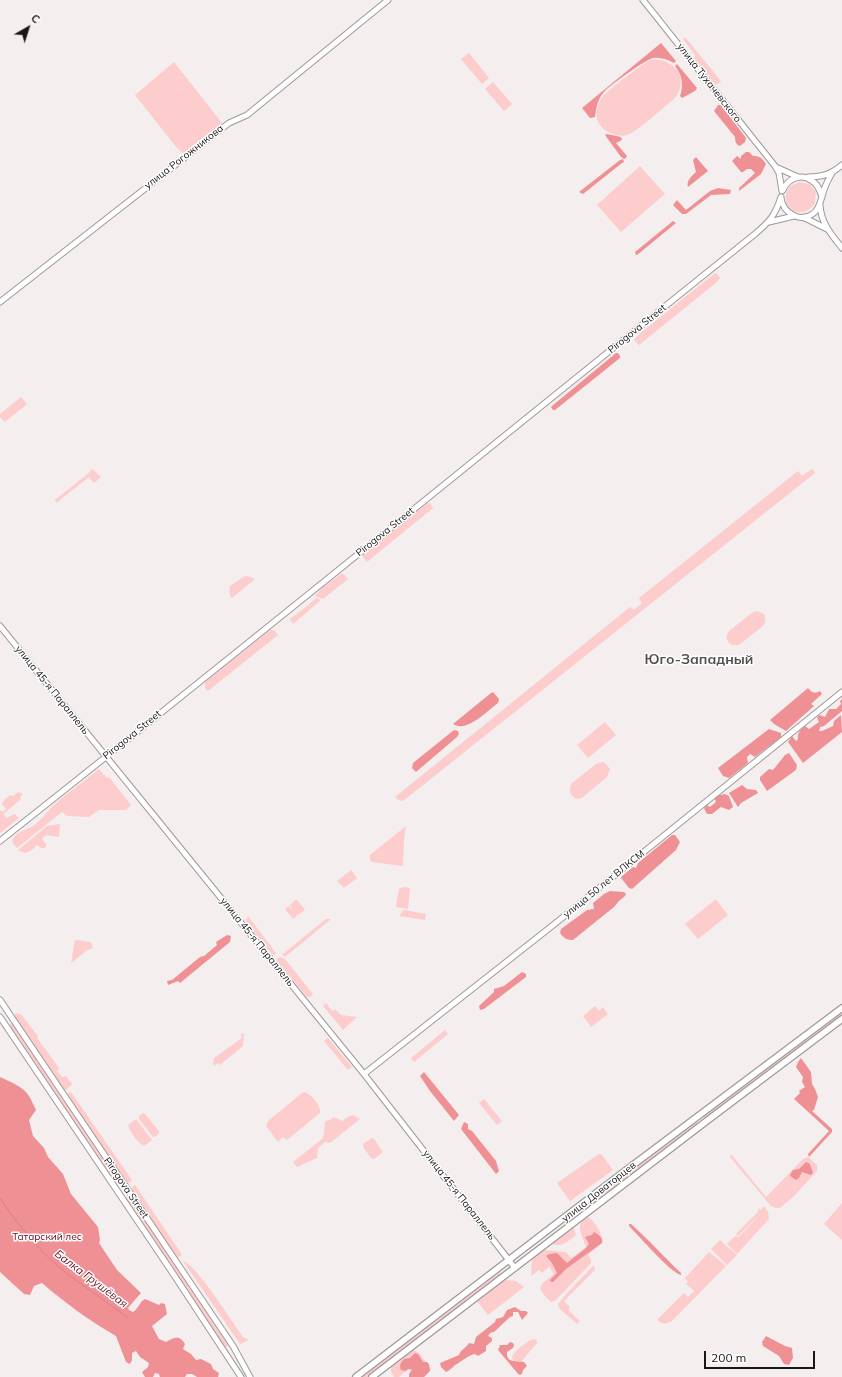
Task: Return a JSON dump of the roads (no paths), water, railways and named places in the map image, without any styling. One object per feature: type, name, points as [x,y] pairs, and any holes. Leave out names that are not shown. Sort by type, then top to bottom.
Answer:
[{"type":"main road","name":"улица Рогожникова","points":[[0,302],[229,123],[247,115],[388,0]]},
{"type":"main road","name":"улица Тухачевского","points":[[643,0],[775,166],[779,173],[782,191]]},
{"type":"main road","points":[[801,217],[814,213],[820,204],[824,188],[832,173],[842,165]]},
{"type":"main road","name":"улица Тухачевского","points":[[775,166],[799,177]]},
{"type":"main road","points":[[827,230],[809,220],[794,216],[784,208],[781,197],[782,191],[788,182],[799,177],[815,177],[832,173]]},
{"type":"main road","points":[[805,177],[813,181],[819,188],[822,197]]},
{"type":"main road","name":"Pirogova Street","points":[[0,841],[575,380],[769,222],[778,207],[781,197]]},
{"type":"main road","points":[[820,204],[822,220],[827,230],[842,248]]},
{"type":"main road","name":"Pirogova Street","points":[[769,222],[794,216]]},
{"type":"main road","name":"улица 45-я Параллель","points":[[0,626],[364,1074],[515,1268]]},
{"type":"main road","name":"улица 50 лет ВЛКСМ","points":[[364,1074],[552,926],[842,692]]},
{"type":"main road","name":"Pirogova Street","points":[[0,1000],[233,1346],[250,1377]]},
{"type":"main road","name":"улица Доваторцев","points":[[356,1377],[621,1174],[842,1008]]},
{"type":"main road","name":"Pirogova Street","points":[[0,1016],[241,1377]]},
{"type":"main road","name":"улица Доваторцев","points":[[372,1377],[842,1019]]},
{"type":"main road","points":[[225,1352],[233,1346]]},
{"type":"waterway","name":"Балка Грушёвая","points":[[0,1198],[14,1218],[55,1264],[127,1317]]},
{"type":"district","name":"Юго-Западный","points":[[699,660]]},
{"type":"park label","name":"Татарский лес","points":[[47,1237]]}]
